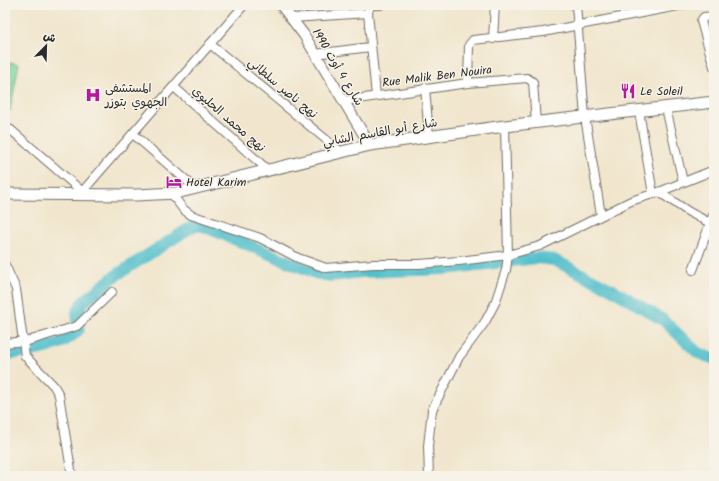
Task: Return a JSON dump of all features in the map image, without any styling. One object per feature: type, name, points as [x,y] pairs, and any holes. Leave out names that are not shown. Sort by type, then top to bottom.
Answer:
[{"type":"main road","name":"شارع أبو القاسم الشابي","points":[[5,194],[170,193],[370,145],[505,126],[714,102]]},
{"type":"street","points":[[5,127],[11,130],[84,193],[244,5]]},
{"type":"street","name":"شارع 4 أوت 1990","points":[[281,5],[292,18],[370,145]]},
{"type":"street","points":[[376,96],[370,47],[368,13],[372,5],[381,5]]},
{"type":"street","points":[[493,39],[495,5]]},
{"type":"street","points":[[576,5],[585,117],[601,215]]},
{"type":"street","points":[[468,83],[470,43],[473,40],[493,39],[542,32],[683,5]]},
{"type":"street","points":[[292,18],[368,13]]},
{"type":"street","points":[[714,16],[701,19],[701,24],[714,64]]},
{"type":"street","name":"نهج ناصر سلطاني","points":[[210,44],[340,151]]},
{"type":"street","points":[[314,54],[370,47]]},
{"type":"street","name":"Rue Malik Ben Nouira","points":[[344,101],[425,88],[527,78],[533,82],[536,123]]},
{"type":"street","name":"نهج محمد الحليوي","points":[[174,87],[268,170]]},
{"type":"street","points":[[425,88],[430,136]]},
{"type":"street","points":[[666,108],[684,182]]},
{"type":"street","points":[[638,111],[656,193],[712,224]]},
{"type":"street","points":[[429,476],[428,446],[432,410],[459,357],[486,322],[495,303],[506,270],[508,257],[505,126]]},
{"type":"street","points":[[133,134],[194,188]]},
{"type":"street","points":[[170,193],[182,209],[191,215],[260,238],[298,258],[326,268],[373,264],[419,264],[508,257],[540,246],[631,201],[656,193],[714,170]]},
{"type":"street","points":[[693,270],[712,224],[714,213]]},
{"type":"street","points":[[5,265],[16,289],[22,345],[25,356],[54,386],[59,395],[72,476]]},
{"type":"street","points":[[5,344],[22,345],[77,326],[112,292]]},
{"type":"green space","points":[[5,61],[19,64],[10,111],[5,110]]},
{"type":"waterway","points":[[5,354],[45,348],[65,341],[79,329],[77,313],[82,303],[115,276],[193,226],[203,226],[315,273],[331,276],[361,272],[445,269],[537,258],[554,260],[615,291],[663,320],[698,353],[714,359]]},
{"type":"place","name":"Le Soleil","points":[[628,91]]},
{"type":"place","name":"المستشفى الجهوي بتوزر","points":[[93,95]]},
{"type":"place","name":"Hotel Karim","points":[[174,182]]}]
